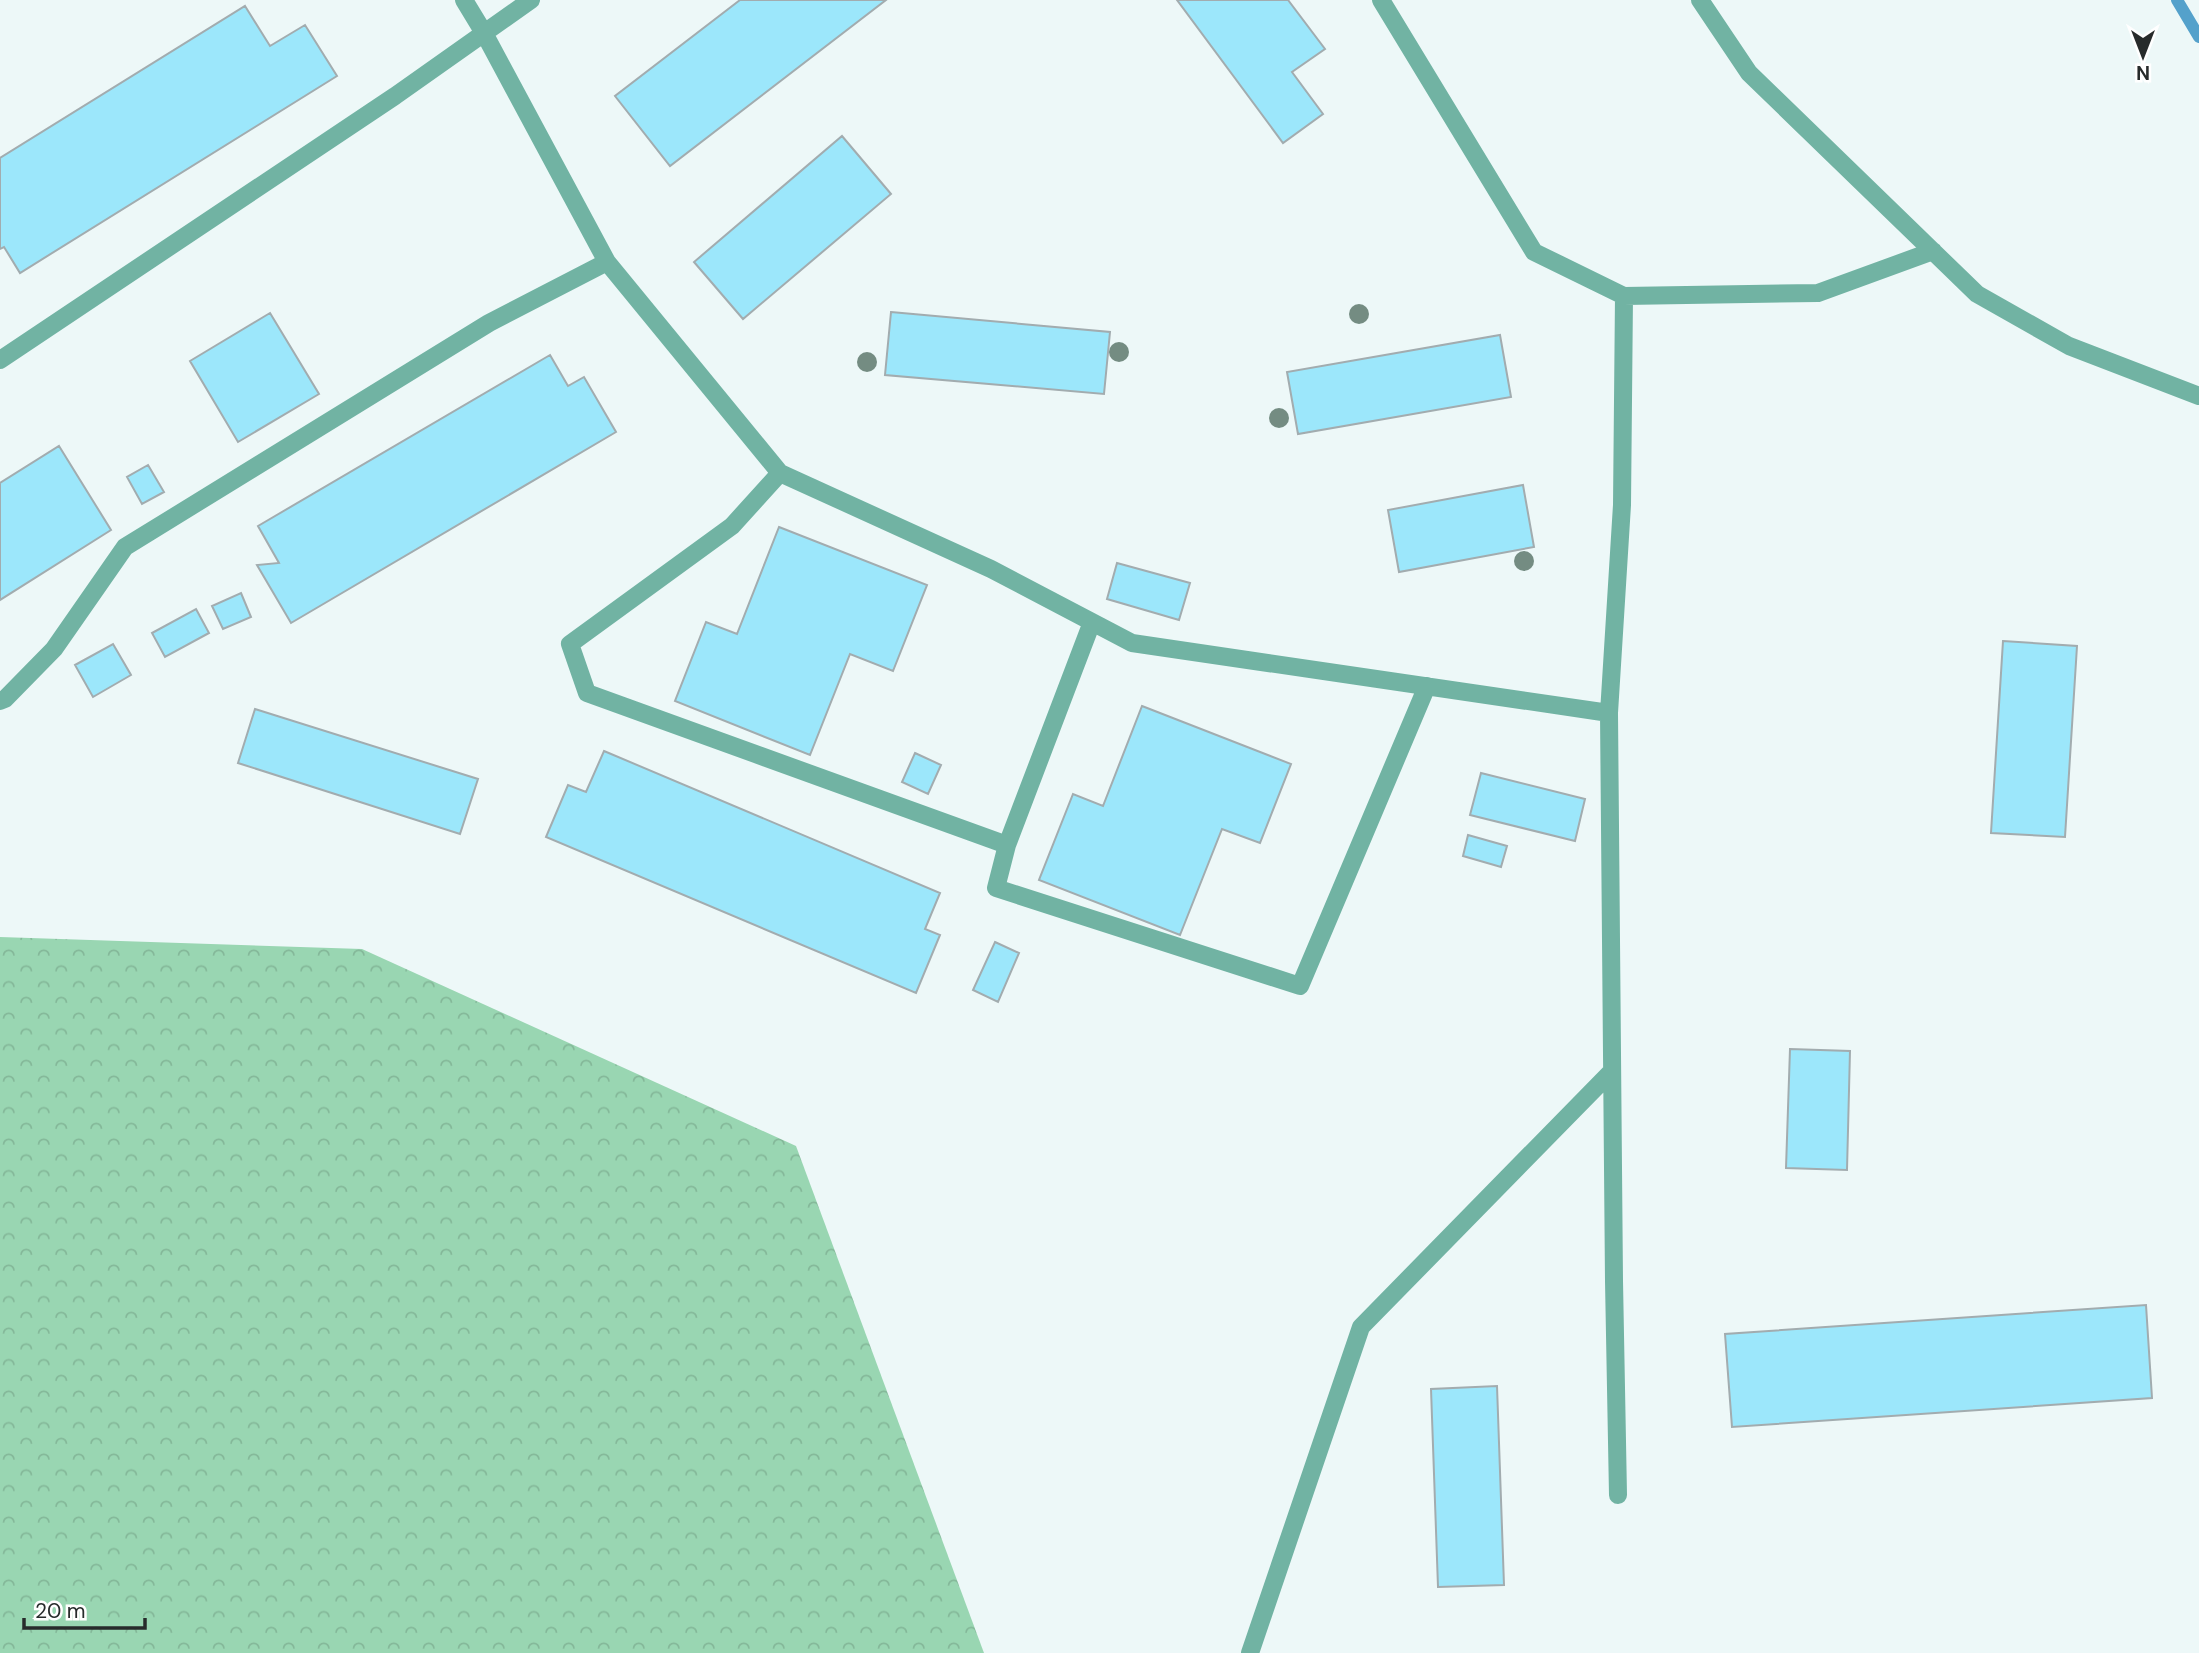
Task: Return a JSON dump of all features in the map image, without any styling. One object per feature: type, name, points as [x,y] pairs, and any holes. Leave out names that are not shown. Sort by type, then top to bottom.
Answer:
[{"type":"lane","points":[[464,0],[607,262],[780,472],[991,569],[1132,643],[1609,713]]},
{"type":"lane","points":[[0,360],[395,96],[531,0]]},
{"type":"lane","points":[[1381,0],[1534,252],[1624,296],[1818,293],[1933,251]]},
{"type":"lane","points":[[1700,0],[1749,73],[1977,294],[2069,346],[2199,396]]},
{"type":"lane","points":[[0,701],[54,649],[125,547],[489,323],[607,262]]},
{"type":"lane","points":[[1618,1494],[1609,713],[1622,505],[1624,296]]},
{"type":"lane","points":[[780,472],[732,526],[569,644],[587,693],[1007,845]]},
{"type":"lane","points":[[1092,622],[1007,845],[996,888],[1300,986],[1427,686]]},
{"type":"lane","points":[[1250,1653],[1361,1327],[1612,1071]]},
{"type":"green space","points":[[0,937],[362,949],[796,1146],[984,1653],[0,1653]]},
{"type":"building","points":[[740,0],[886,0],[670,166],[615,96]]},
{"type":"building","points":[[1177,0],[1288,0],[1325,49],[1292,72],[1323,114],[1283,143]]},
{"type":"building","points":[[245,6],[270,46],[305,25],[337,76],[20,273],[4,247],[0,249],[0,158]]},
{"type":"building","points":[[842,136],[891,194],[743,319],[694,262]]},
{"type":"building","points":[[891,312],[1110,332],[1104,394],[885,375]]},
{"type":"building","points":[[270,313],[319,394],[238,442],[190,361]]},
{"type":"building","points":[[1500,335],[1511,397],[1298,434],[1287,372]]},
{"type":"building","points":[[550,355],[568,386],[584,377],[616,432],[291,623],[257,565],[279,563],[258,526]]},
{"type":"building","points":[[59,446],[111,530],[0,600],[0,483]]},
{"type":"building","points":[[148,465],[164,492],[142,504],[127,477]]},
{"type":"building","points":[[1523,485],[1534,547],[1399,572],[1388,510]]},
{"type":"building","points":[[779,527],[927,585],[893,671],[850,654],[810,755],[675,701],[706,622],[737,634]]},
{"type":"building","points":[[1117,563],[1190,583],[1179,620],[1107,599]]},
{"type":"building","points":[[241,593],[251,617],[223,629],[212,606]]},
{"type":"building","points":[[196,609],[209,633],[165,657],[152,633]]},
{"type":"building","points":[[2003,641],[2077,646],[2065,837],[1991,833]]},
{"type":"building","points":[[113,644],[131,675],[93,697],[75,665]]},
{"type":"building","points":[[1142,706],[1291,764],[1260,843],[1222,829],[1180,935],[1039,880],[1073,794],[1103,806]]},
{"type":"building","points":[[255,709],[478,779],[460,834],[238,763]]},
{"type":"building","points":[[604,751],[940,893],[925,929],[940,935],[916,993],[546,837],[568,785],[586,792]]},
{"type":"building","points":[[915,753],[941,765],[928,794],[902,782]]},
{"type":"building","points":[[1481,773],[1585,799],[1575,841],[1470,815]]},
{"type":"building","points":[[1468,835],[1507,846],[1501,867],[1463,856]]},
{"type":"building","points":[[995,942],[1019,953],[998,1002],[973,990]]},
{"type":"building","points":[[1790,1049],[1850,1051],[1847,1170],[1786,1168]]},
{"type":"building","points":[[2146,1305],[2152,1398],[1732,1427],[1725,1334]]},
{"type":"building","points":[[1497,1386],[1504,1585],[1438,1587],[1431,1389]]},
{"type":"waterway","points":[[2177,0],[2199,37]]}]
